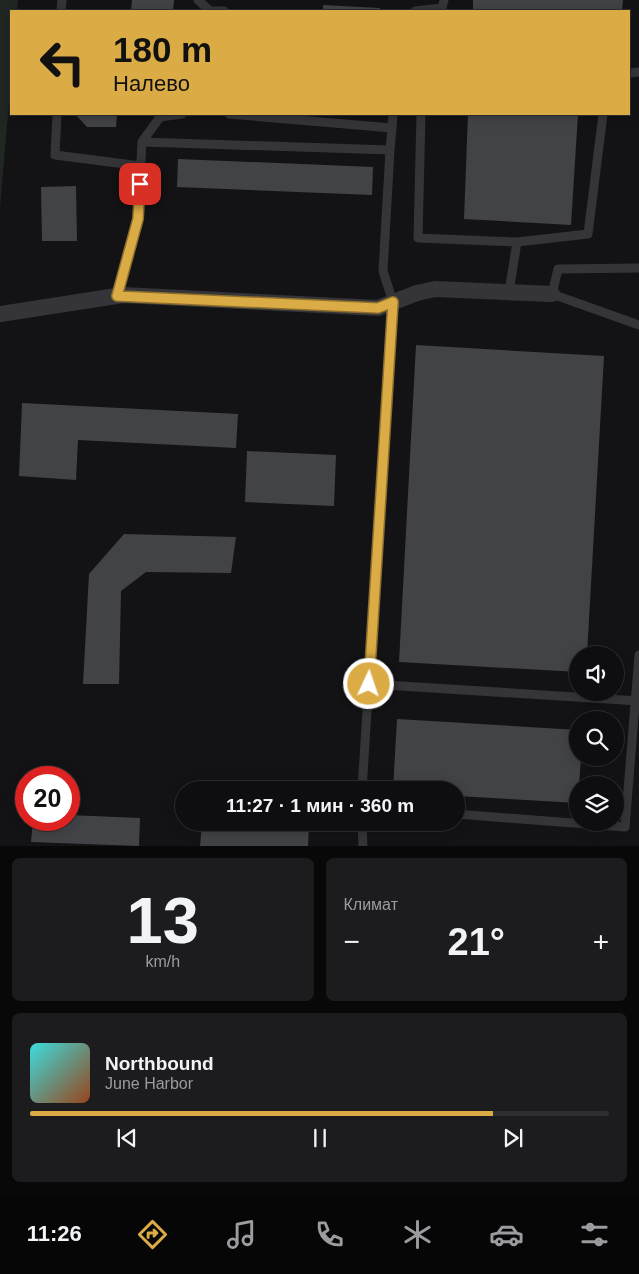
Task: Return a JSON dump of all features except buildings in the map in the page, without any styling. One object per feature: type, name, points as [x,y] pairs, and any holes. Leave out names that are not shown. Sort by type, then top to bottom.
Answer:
[{"type":"street","points":[[0,314],[117,296],[378,308],[417,292],[435,289],[552,294]]},
{"type":"lane","points":[[198,0],[209,10]]},
{"type":"lane","points":[[427,10],[442,8],[444,0]]},
{"type":"lane","points":[[57,115],[55,155],[141,166]]},
{"type":"lane","points":[[117,296],[138,219],[142,142],[160,117],[175,115]]},
{"type":"lane","points":[[241,115],[392,128]]},
{"type":"lane","points":[[363,781],[393,302],[384,270],[393,115]]},
{"type":"lane","points":[[421,115],[418,238],[518,242],[588,234],[604,115]]},
{"type":"lane","points":[[142,142],[390,150]]},
{"type":"lane","points":[[509,292],[518,242]]},
{"type":"lane","points":[[639,268],[558,269],[552,294],[639,325]]},
{"type":"lane","points":[[465,815],[625,826],[637,701],[639,655]]},
{"type":"lane","points":[[369,684],[637,701]]},
{"type":"lane","points":[[362,831],[363,846]]},
{"type":"shaded area","points":[[0,0],[18,0],[17,10],[10,10],[10,91],[0,208]]},
{"type":"route","points":[[140,184],[138,219],[117,296],[378,308],[393,302],[369,684]]}]
